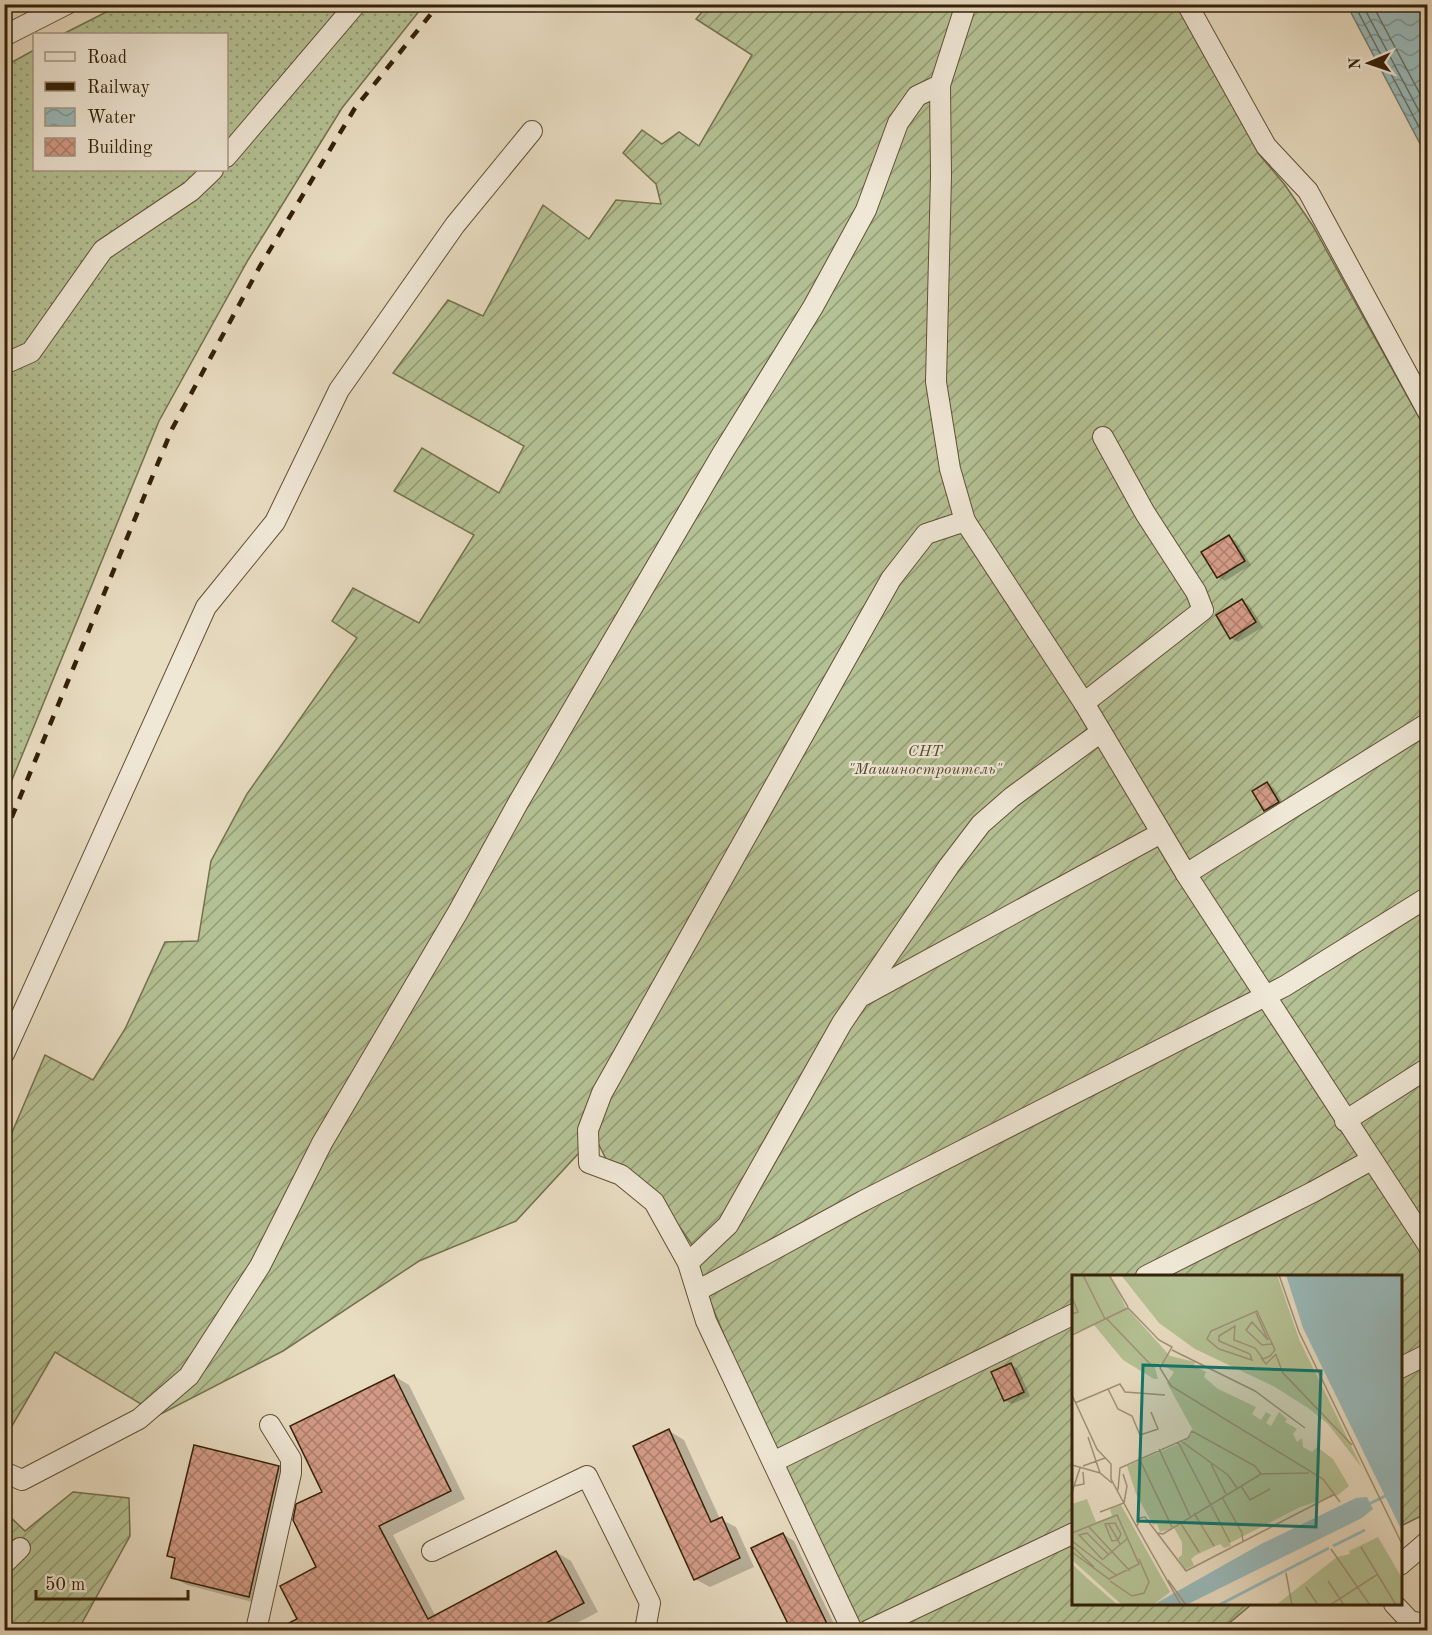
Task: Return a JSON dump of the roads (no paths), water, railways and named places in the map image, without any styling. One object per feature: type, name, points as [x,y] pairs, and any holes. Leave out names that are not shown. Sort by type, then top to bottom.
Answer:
[{"type":"lane","points":[[4,36],[67,4]]},
{"type":"lane","points":[[228,156],[356,4]]},
{"type":"lane","points":[[966,4],[940,85],[936,382],[950,469],[965,521],[1084,704],[1186,874],[1428,1245]]},
{"type":"lane","points":[[1187,4],[1266,146],[1308,191],[1428,412]]},
{"type":"lane","points":[[4,1472],[22,1480],[66,1459],[139,1419],[189,1376],[260,1266],[322,1143],[458,912],[518,803],[722,454],[813,307],[866,210],[898,123],[917,96],[940,85]]},
{"type":"lane","points":[[4,1054],[206,607],[274,522],[339,390],[455,225],[532,131]]},
{"type":"lane","points":[[4,364],[32,352],[103,250],[190,191],[212,171]]},
{"type":"lane","points":[[1084,704],[1203,610],[1196,592],[1145,513],[1103,437]]},
{"type":"lane","points":[[852,1630],[706,1321],[688,1263],[654,1202],[621,1175],[589,1163],[588,1130],[602,1093],[891,579],[926,534],[965,521]]},
{"type":"lane","points":[[1186,874],[1428,723]]},
{"type":"lane","points":[[688,1263],[728,1225],[842,1023],[949,866],[981,824],[1012,797],[1101,732]]},
{"type":"lane","points":[[859,998],[1161,833]]},
{"type":"lane","points":[[697,1291],[863,1201],[1285,986],[1428,897]]},
{"type":"lane","points":[[1345,1121],[1428,1068]]},
{"type":"lane","points":[[1148,1275],[1313,1192],[1371,1160]]},
{"type":"lane","points":[[773,1462],[1072,1315]]},
{"type":"lane","points":[[1402,1367],[1428,1354]]},
{"type":"lane","points":[[256,1630],[291,1473],[291,1459],[270,1425]]},
{"type":"lane","points":[[432,1551],[587,1476],[650,1603],[645,1630]]},
{"type":"lane","points":[[869,1630],[1072,1534]]},
{"type":"lane","points":[[1402,1565],[1428,1540]]},
{"type":"lane","points":[[4,1564],[20,1548]]},
{"type":"lane","points":[[1395,1605],[1410,1621],[1428,1625]]},
{"type":"water","points":[[1347,5],[1427,5],[1427,157]]},
{"type":"railway","points":[[4,836],[172,429],[259,268],[355,108],[439,4]]},
{"type":"park label","name":"СНТ \"Машиностроитель\"","points":[[925,761]]}]
